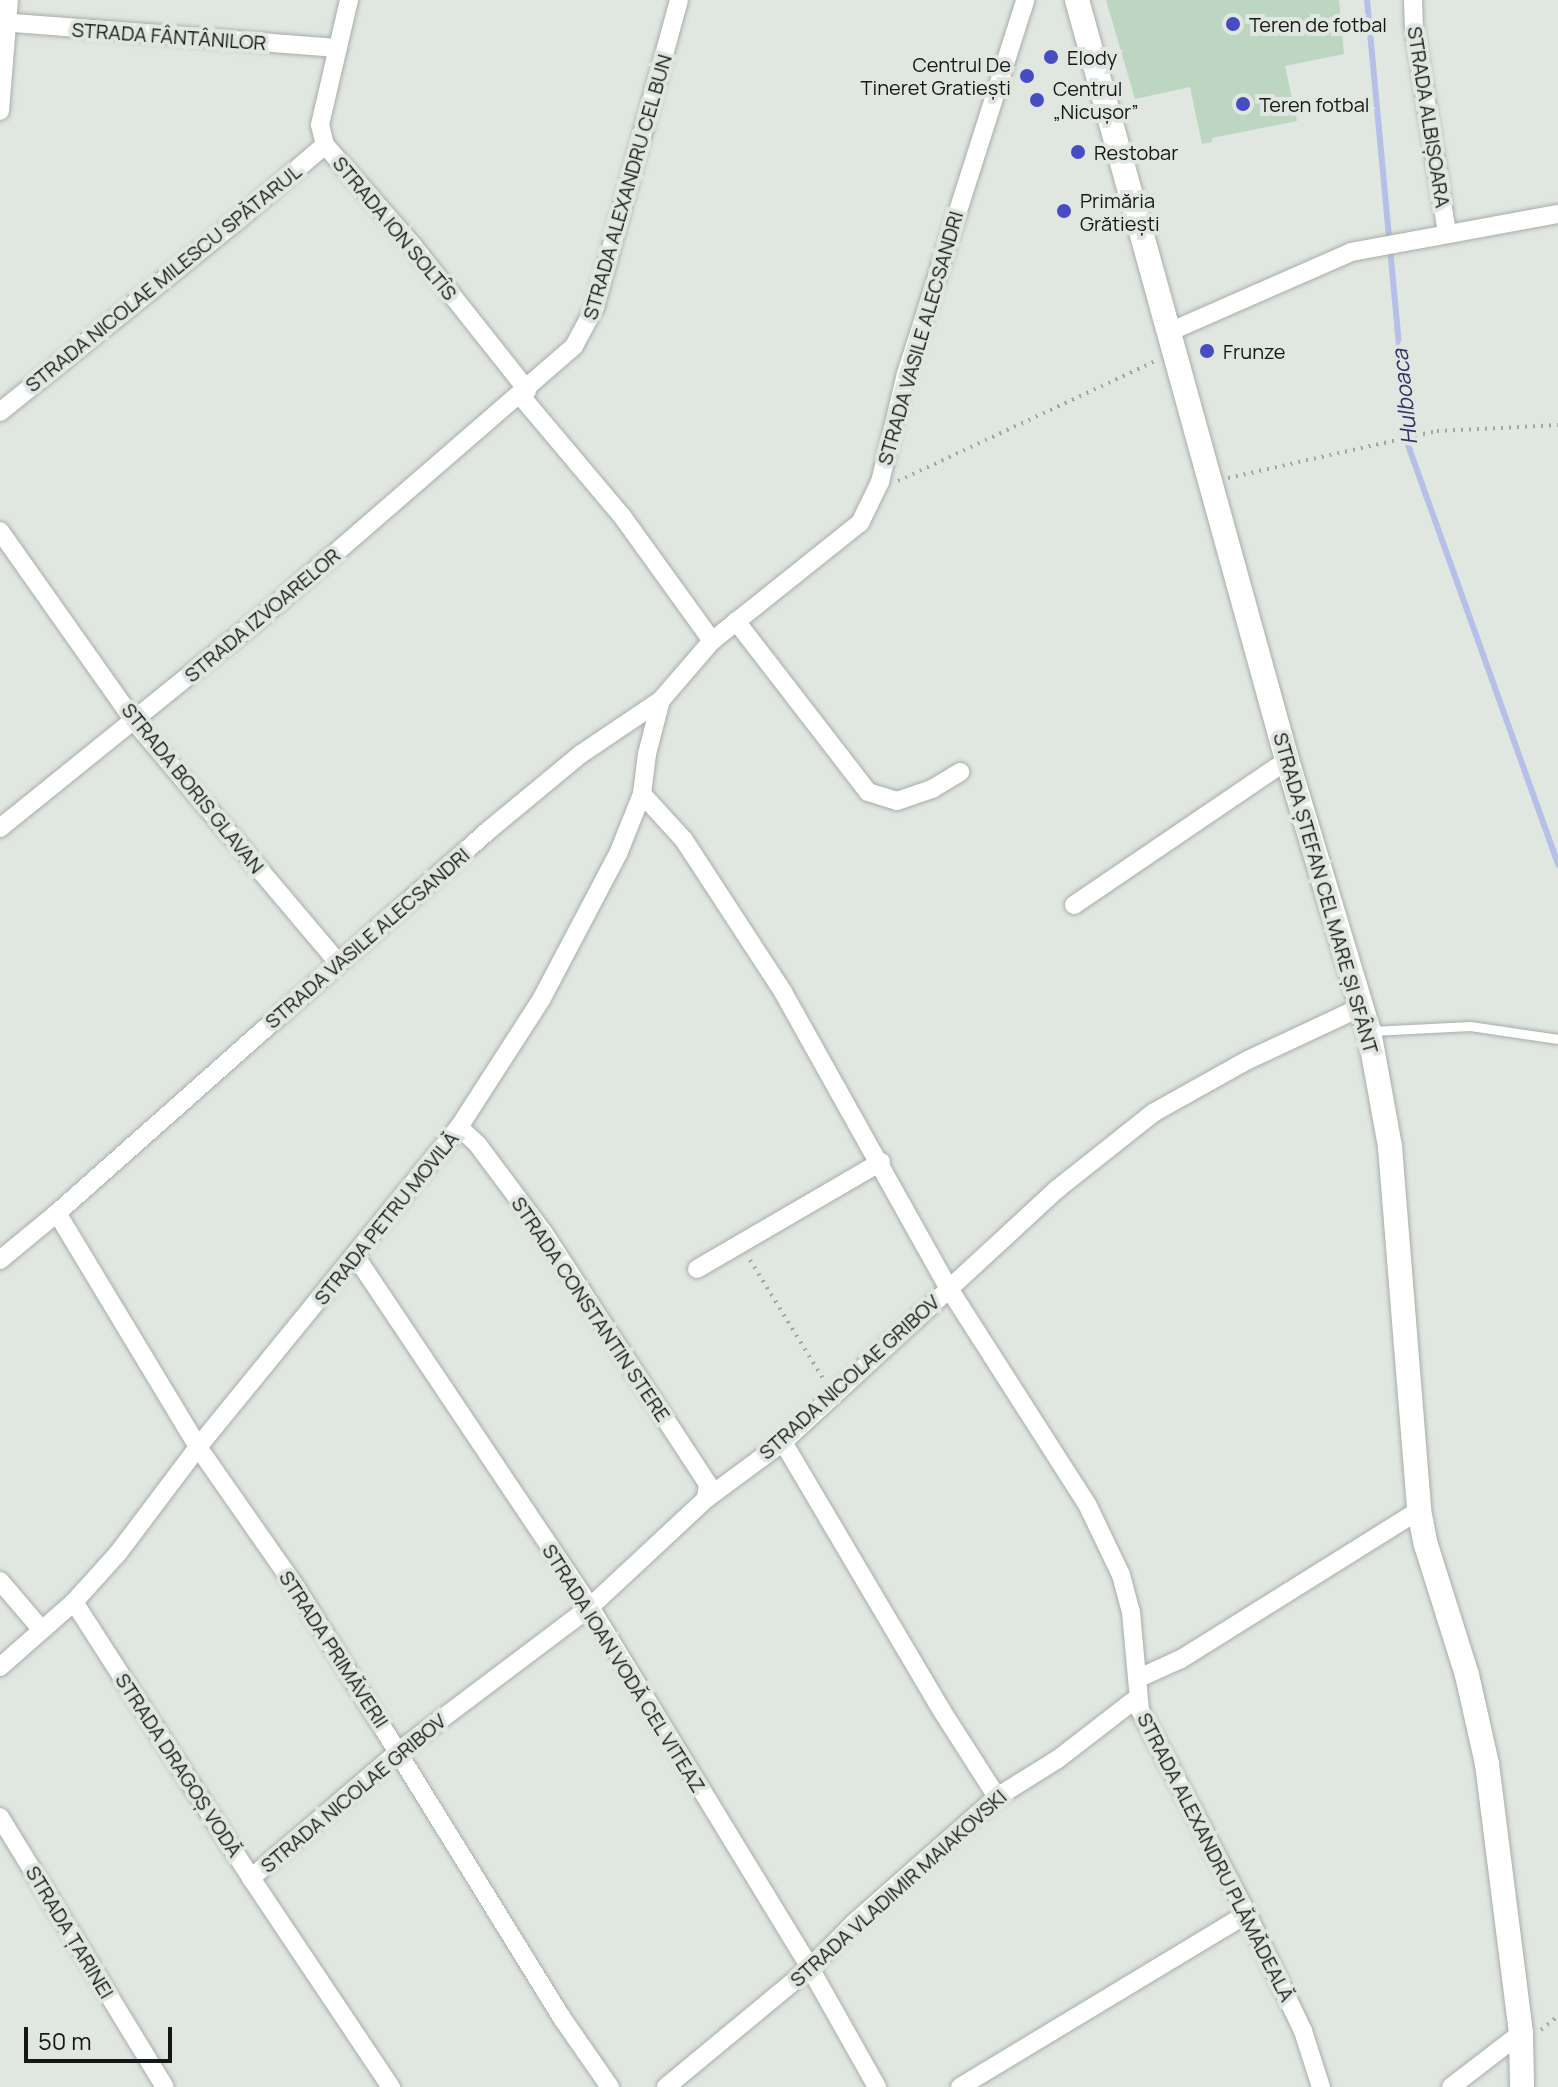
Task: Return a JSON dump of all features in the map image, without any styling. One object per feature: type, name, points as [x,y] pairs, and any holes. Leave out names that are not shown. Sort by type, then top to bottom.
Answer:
[{"type":"street","points":[[0,111],[4,22],[9,0]]},
{"type":"street","name":"STRADA ION SOLTÎS","points":[[349,0],[320,125],[325,145],[413,246],[523,393],[622,516],[712,641]]},
{"type":"street","name":"STRADA ALEXANDRU CEL BUN","points":[[523,393],[574,346],[591,318],[679,0]]},
{"type":"street","name":"STRADA VASILE ALECSANDRI","points":[[0,1260],[57,1213],[338,962],[581,754],[661,700],[712,641],[860,523],[877,491],[906,374],[1025,0]]},
{"type":"street","name":"STRADA ȘTEFAN CEL MARE ȘI SFÂNT","points":[[1077,0],[1287,760],[1369,1031],[1390,1147],[1419,1510],[1426,1545],[1467,1675],[1487,1764],[1521,2033],[1522,2087]]},
{"type":"street","name":"STRADA ALBIȘOARA","points":[[1413,0],[1414,27],[1447,233]]},
{"type":"street","name":"STRADA FÂNTÂNILOR","points":[[4,22],[338,48]]},
{"type":"street","name":"STRADA NICOLAE MILESCU SPĂTARUL","points":[[0,412],[240,218],[325,145]]},
{"type":"street","points":[[1172,342],[1351,252],[1558,214]]},
{"type":"street","name":"STRADA IZVOARELOR","points":[[0,828],[265,614],[523,393]]},
{"type":"street","name":"STRADA BORIS GLAVAN","points":[[0,531],[134,721],[338,962]]},
{"type":"street","points":[[736,621],[868,792],[897,801],[932,789],[960,772]]},
{"type":"street","name":"STRADA PETRU MOVILĂ","points":[[0,1667],[74,1602],[119,1552],[198,1447],[459,1127],[542,998],[590,912],[642,794],[647,754],[661,700]]},
{"type":"street","points":[[1074,905],[1287,760]]},
{"type":"street","name":"STRADA ALEXANDRU PLĂMĂDEALĂ","points":[[642,794],[684,840],[739,923],[881,1162],[948,1287],[1087,1504],[1121,1575],[1131,1612],[1140,1710],[1247,1914],[1303,2031],[1321,2087]]},
{"type":"street","name":"STRADA NICOLAE GRIBOV","points":[[251,1878],[399,1751],[590,1607],[706,1499],[783,1442],[1056,1190],[1153,1113],[1248,1060],[1361,1007]]},
{"type":"street","name":"STRADA CONSTANTIN STERE","points":[[459,1127],[478,1145],[543,1232],[708,1484],[706,1499]]},
{"type":"street","points":[[697,1269],[881,1162]]},
{"type":"street","name":"STRADA PRIMĂVERII","points":[[57,1213],[198,1447],[297,1589],[562,2018],[610,2087]]},
{"type":"street","name":"STRADA IOAN VODĂ CEL VITEAZ","points":[[356,1257],[590,1607],[810,1968],[877,2087]]},
{"type":"street","points":[[783,1442],[934,1698],[997,1797]]},
{"type":"street","points":[[1139,1678],[1181,1659],[1419,1510]]},
{"type":"street","points":[[0,1581],[41,1629]]},
{"type":"street","name":"STRADA DRAGOȘ VODĂ","points":[[74,1602],[251,1878],[391,2087]]},
{"type":"street","name":"STRADA VLADIMIR MAIAKOVSKI","points":[[666,2087],[810,1968],[854,1923],[997,1797],[1058,1759],[1137,1698]]},
{"type":"street","name":"STRADA ȚARINEI","points":[[0,1817],[165,2087]]},
{"type":"street","points":[[960,2087],[1247,1914]]},
{"type":"street","points":[[1451,2087],[1521,2033]]},
{"type":"lane","points":[[1369,1031],[1470,1026],[1558,1039]]},
{"type":"path","points":[[877,491],[1172,342]]},
{"type":"path","points":[[1210,482],[1437,431],[1558,425]]},
{"type":"path","points":[[740,1244],[833,1394]]},
{"type":"green space","points":[[1106,0],[1339,0],[1344,54],[1285,66],[1297,121],[1212,138],[1212,142],[1202,144],[1190,87],[1135,99]]},
{"type":"waterway","name":"Hulboaca","points":[[1367,0],[1408,445],[1558,865]]},
{"type":"place","name":"Teren de fotbal","points":[[1233,24]]},
{"type":"place","name":"Elody","points":[[1051,57]]},
{"type":"place","name":"Centrul De Tineret Gratiești","points":[[1027,76]]},
{"type":"place","name":"Centrul „Nicușor”","points":[[1037,100]]},
{"type":"place","name":"Teren fotbal","points":[[1243,104]]},
{"type":"place","name":"Restobar","points":[[1078,152]]},
{"type":"place","name":"Primăria Grătiești","points":[[1064,211]]},
{"type":"place","name":"Frunze","points":[[1207,351]]}]
